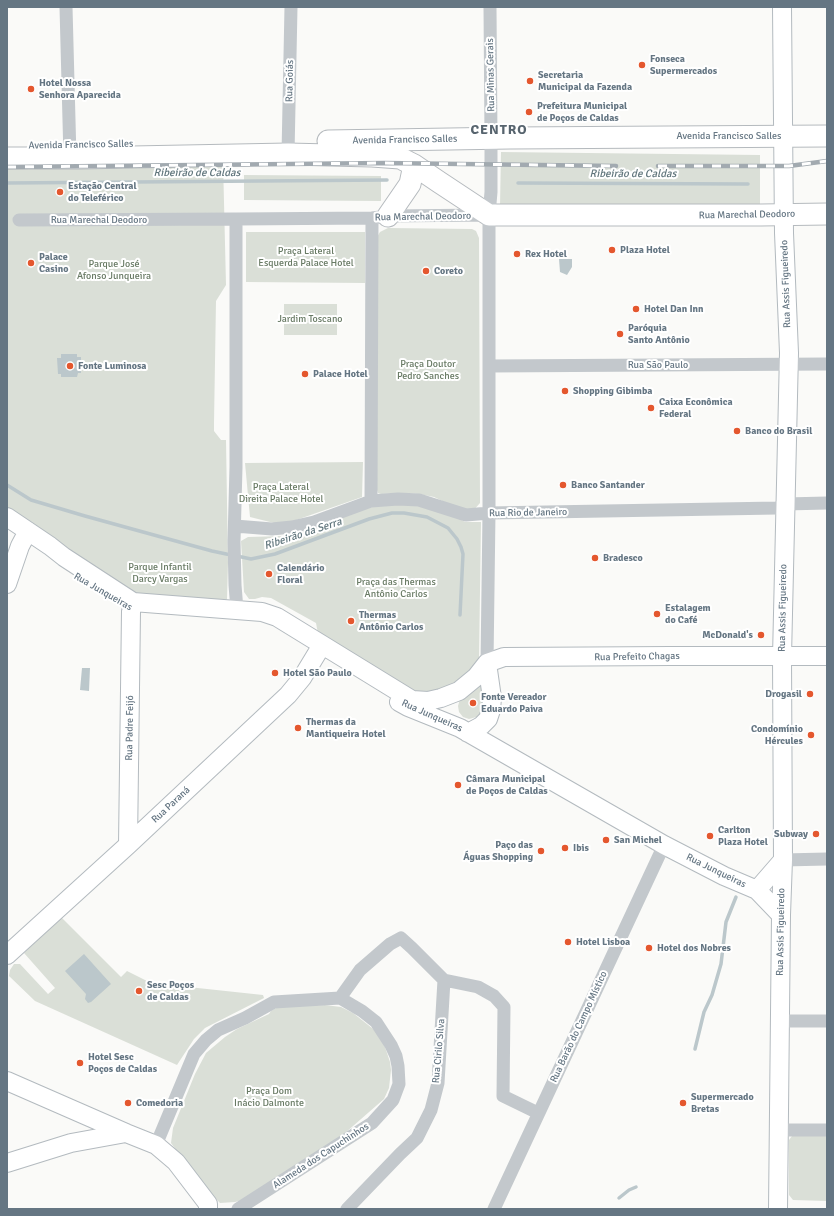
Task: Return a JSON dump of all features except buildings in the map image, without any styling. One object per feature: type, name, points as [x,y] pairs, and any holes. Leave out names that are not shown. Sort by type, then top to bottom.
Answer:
[{"type":"main road","name":"Avenida Francisco Salles","points":[[7,158],[70,152],[289,148],[491,139],[827,136]]},
{"type":"main road","name":"Avenida Francisco Salles","points":[[7,146],[70,152]]},
{"type":"main road","name":"Avenida Francisco Salles","points":[[289,148],[400,158],[414,165],[489,215]]},
{"type":"main road","points":[[380,217],[410,184],[414,165]]},
{"type":"main road","name":"Rua Marechal Deodoro","points":[[489,215],[827,214]]},
{"type":"street","points":[[66,7],[70,152]]},
{"type":"street","name":"Rua Goiás","points":[[289,148],[291,7]]},
{"type":"street","name":"Rua Minas Gerais","points":[[489,215],[491,139],[490,7]]},
{"type":"street","name":"Rua Assis Figueiredo","points":[[778,1209],[779,1021],[783,860],[782,657],[788,365],[783,194],[782,7]]},
{"type":"street","points":[[487,664],[476,677],[459,691],[454,702],[453,717],[462,730],[481,726],[488,719],[491,710],[492,698],[487,664],[489,514],[489,215]]},
{"type":"street","name":"Rua Marechal Deodoro","points":[[19,220],[236,219],[489,215]]},
{"type":"street","points":[[371,501],[380,217]]},
{"type":"street","points":[[236,219],[234,541],[237,610]]},
{"type":"street","name":"Rua São Paulo","points":[[489,366],[827,364]]},
{"type":"street","name":"Rua Rio de Janeiro","points":[[235,526],[272,529],[292,527],[314,522],[371,501],[398,499],[419,500],[466,515],[777,508],[785,504],[827,503]]},
{"type":"street","name":"Rua Junqueiras","points":[[7,518],[58,566],[132,611],[260,619],[273,624],[319,648],[412,700],[428,701],[459,691]]},
{"type":"street","name":"Rua Junqueiras","points":[[7,528],[26,535],[64,557],[133,602],[262,612],[277,618],[408,708],[462,730],[664,845],[724,876],[757,890],[781,916]]},
{"type":"street","points":[[7,584],[26,535]]},
{"type":"street","name":"Rua Padre Feijó","points":[[128,845],[132,611]]},
{"type":"street","name":"Rua Paraná","points":[[7,955],[128,845],[288,695],[302,678],[319,648]]},
{"type":"street","name":"Rua Prefeito Chagas","points":[[487,664],[504,658],[827,656]]},
{"type":"street","name":"Rua Barão do Campo Místico","points":[[494,1209],[664,845]]},
{"type":"street","points":[[757,890],[783,860],[827,859]]},
{"type":"street","points":[[156,1145],[194,1054],[206,1040],[218,1030],[245,1018],[274,1002],[340,998],[360,970],[390,944],[401,938],[444,980],[478,987],[494,996],[504,1007],[503,1096],[538,1114]]},
{"type":"street","name":"Rua Cirilo Silva","points":[[347,1209],[417,1138],[431,1110],[438,1083],[444,980]]},
{"type":"street","name":"Alameda dos Capuchinhos","points":[[238,1209],[372,1123],[393,1100],[399,1084],[396,1056],[391,1045],[376,1022],[362,1010],[340,998]]},
{"type":"street","points":[[779,1021],[827,1021]]},
{"type":"street","points":[[7,1081],[156,1145],[176,1162],[208,1204],[208,1209]]},
{"type":"street","points":[[779,1130],[827,1130]]},
{"type":"street","points":[[7,1163],[71,1143],[126,1132]]},
{"type":"green space","points":[[501,152],[760,155],[760,204],[500,206]]},
{"type":"green space","name":"Parque José Afonso Junqueira","points":[[223,161],[226,285],[216,301],[214,431],[221,440],[226,440],[228,563],[227,599],[224,605],[153,600],[119,586],[7,513],[7,163]]},
{"type":"green space","points":[[244,175],[381,176],[381,201],[244,200]]},
{"type":"green space","name":"Praça Doutor Pedro Sanches","points":[[388,228],[472,229],[476,231],[479,238],[480,503],[473,511],[461,510],[434,497],[405,493],[381,494],[378,493],[377,490],[377,237],[380,232]]},
{"type":"green space","name":"Praça Lateral Esquerda Palace Hotel","points":[[246,232],[365,232],[365,283],[246,282]]},
{"type":"green space","name":"Jardim Toscano","points":[[284,304],[337,304],[337,335],[284,335]]},
{"type":"green space","name":"Praça Lateral Direita Palace Hotel","points":[[363,462],[362,497],[282,525],[250,517],[245,463]]},
{"type":"green space","name":"Praça das Thermas Antônio Carlos","points":[[416,504],[458,518],[465,522],[481,522],[479,659],[472,671],[453,687],[414,695],[319,639],[316,623],[271,598],[262,597],[249,599],[244,592],[241,541],[248,537],[283,536],[314,528],[365,508]]},
{"type":"green space","points":[[484,678],[486,704],[480,716],[469,719],[463,717],[459,712],[458,706],[460,699]]},
{"type":"green space","name":"Sesc Poços de Caldas","points":[[61,917],[121,977],[127,971],[151,983],[263,995],[264,998],[205,1028],[194,1039],[177,1065],[35,1001],[9,976],[10,970],[14,964],[20,964],[48,994],[55,988],[24,953]]},
{"type":"green space","name":"Praça Dom Inácio Dalmonte","points":[[325,1005],[341,1007],[353,1013],[377,1032],[385,1047],[391,1070],[389,1088],[384,1099],[337,1140],[252,1198],[235,1202],[220,1203],[197,1179],[171,1143],[173,1128],[195,1074],[206,1053],[237,1029],[269,1014],[278,1007]]},
{"type":"green space","points":[[792,1136],[827,1136],[827,1201],[793,1200],[789,1195],[789,1140]]},
{"type":"shaded area","points":[[559,259],[572,259],[572,267],[567,275],[560,272]]},
{"type":"shaded area","points":[[61,354],[77,354],[77,357],[81,357],[81,373],[78,373],[77,377],[61,377],[61,374],[58,374],[57,358],[61,358]]},
{"type":"shaded area","points":[[82,668],[90,668],[89,691],[80,690]]},
{"type":"shaded area","points":[[84,954],[111,984],[88,1003],[85,999],[86,994],[65,971]]},
{"type":"waterway","name":"Ribeirão de Caldas","points":[[7,183],[387,180]]},
{"type":"waterway","name":"Ribeirão de Caldas","points":[[518,183],[748,184]]},
{"type":"waterway","name":"Ribeirão da Serra","points":[[7,485],[31,500],[231,555]]},
{"type":"waterway","name":"Ribeirão da Serra","points":[[237,556],[251,559],[275,554],[369,519],[392,513],[404,513],[427,517],[448,528],[457,539],[461,547],[463,554],[460,615]]},
{"type":"waterway","points":[[695,1049],[704,1012],[712,995],[721,964],[726,922],[736,897]]},
{"type":"waterway","points":[[619,1198],[629,1190],[636,1187]]},
{"type":"railway","points":[[658,166],[789,166],[827,161]]},
{"type":"railway","points":[[7,167],[384,163],[616,166]]},
{"type":"place","name":"Fonseca Supermercados","points":[[642,65]]},
{"type":"place","name":"Secretaria Municipal da Fazenda","points":[[530,81]]},
{"type":"place","name":"Hotel Nossa Senhora Aparecida","points":[[31,89]]},
{"type":"place","name":"Prefeitura Municipal de Poços de Caldas","points":[[529,112]]},
{"type":"place","name":"Estação Central do Teleférico","points":[[60,192]]},
{"type":"place","name":"Plaza Hotel","points":[[612,250]]},
{"type":"place","name":"Rex Hotel","points":[[517,254]]},
{"type":"place","name":"Palace Casino","points":[[31,263]]},
{"type":"place","name":"Coreto","points":[[426,271]]},
{"type":"place","name":"Hotel Dan Inn","points":[[636,309]]},
{"type":"place","name":"Paróquia Santo Antônio","points":[[620,334]]},
{"type":"place","name":"Fonte Luminosa","points":[[70,366]]},
{"type":"place","name":"Palace Hotel","points":[[305,374]]},
{"type":"place","name":"Shopping Gibimba","points":[[565,391]]},
{"type":"place","name":"Caixa Econômica Federal","points":[[651,408]]},
{"type":"place","name":"Banco do Brasil","points":[[737,431]]},
{"type":"place","name":"Banco Santander","points":[[563,485]]},
{"type":"place","name":"Bradesco","points":[[595,558]]},
{"type":"place","name":"Calendário Floral","points":[[269,574]]},
{"type":"place","name":"Estalagem do Café","points":[[657,614]]},
{"type":"place","name":"Thermas Antônio Carlos","points":[[351,621]]},
{"type":"place","name":"McDonald's","points":[[761,635]]},
{"type":"place","name":"Hotel São Paulo","points":[[275,673]]},
{"type":"place","name":"Drogasil","points":[[810,694]]},
{"type":"place","name":"Fonte Vereador Eduardo Paiva","points":[[473,703]]},
{"type":"place","name":"Thermas da Mantiqueira Hotel","points":[[298,728]]},
{"type":"place","name":"Condomínio Hércules","points":[[811,735]]},
{"type":"place","name":"Câmara Municipal de Poços de Caldas","points":[[458,785]]},
{"type":"place","name":"Subway","points":[[816,834]]},
{"type":"place","name":"Carlton Plaza Hotel","points":[[710,836]]},
{"type":"place","name":"San Michel","points":[[606,840]]},
{"type":"place","name":"Ibis","points":[[565,848]]},
{"type":"place","name":"Paço das Águas Shopping","points":[[541,851]]},
{"type":"place","name":"Hotel Lisboa","points":[[568,942]]},
{"type":"place","name":"Hotel dos Nobres","points":[[649,948]]},
{"type":"place","name":"Sesc Poços de Caldas","points":[[139,991]]},
{"type":"place","name":"Hotel Sesc Poços de Caldas","points":[[80,1063]]},
{"type":"place","name":"Comedoria","points":[[128,1103]]},
{"type":"place","name":"Supermercado Bretas","points":[[683,1103]]},
{"type":"district","name":"CENTRO","points":[[499,130]]},
{"type":"park label","name":"Parque Infantil Darcy Vargas","points":[[160,572]]}]
